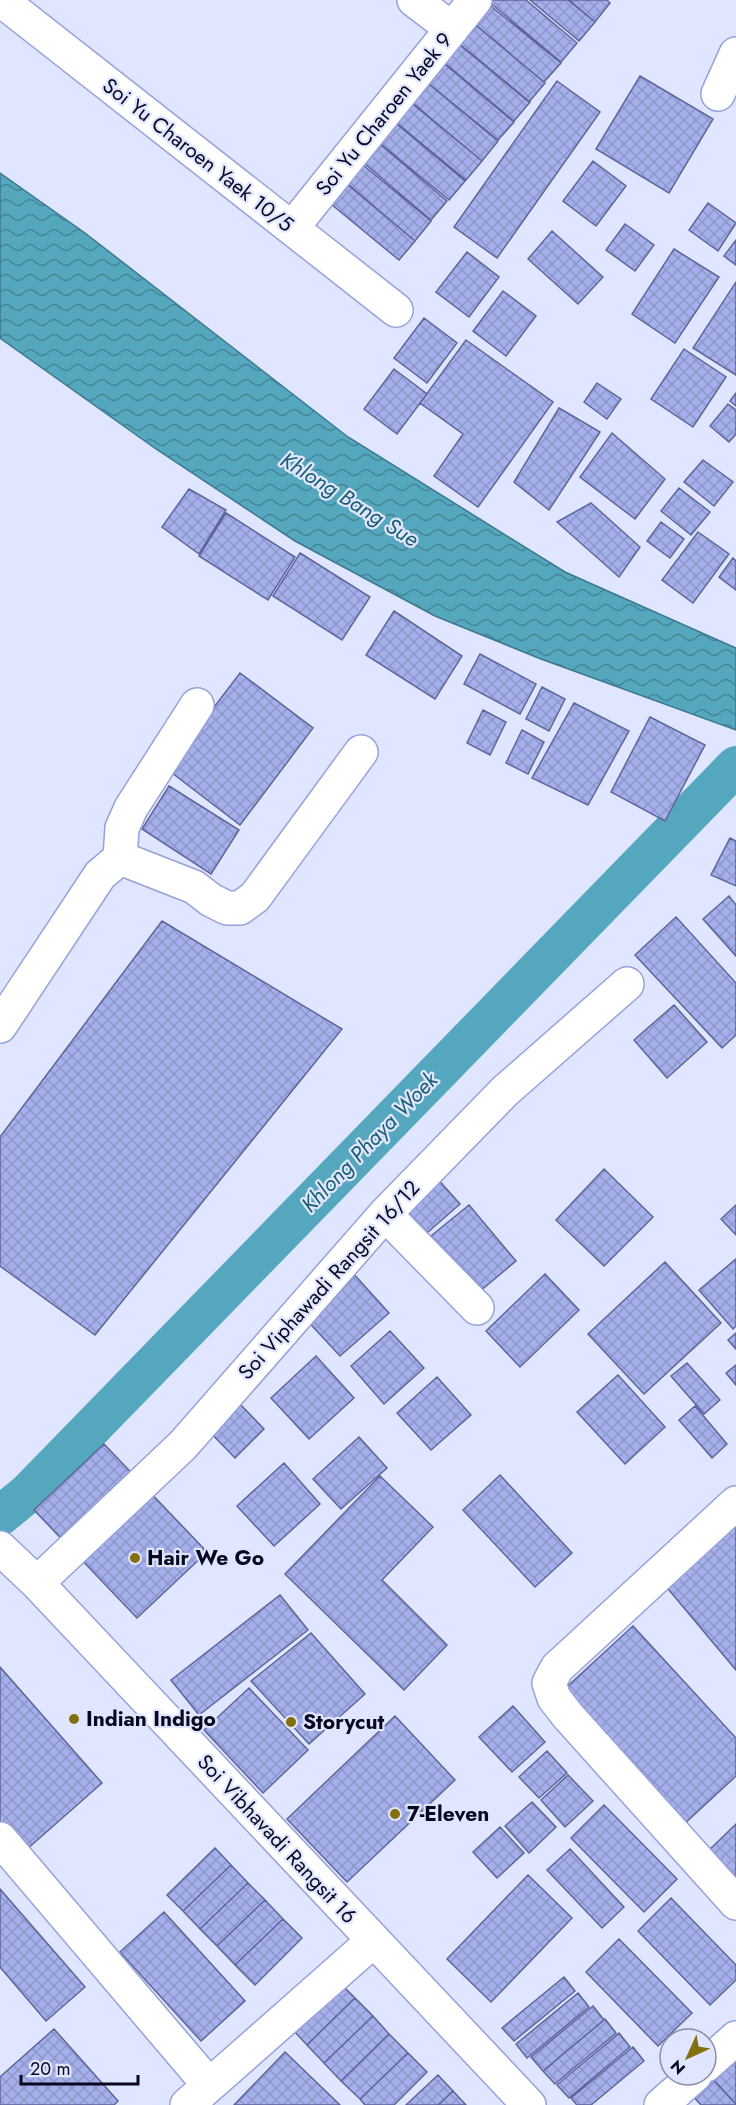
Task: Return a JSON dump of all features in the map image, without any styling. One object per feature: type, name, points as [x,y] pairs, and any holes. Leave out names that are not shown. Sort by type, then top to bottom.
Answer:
[{"type":"street","name":"Soi Yu Charoen Yaek 10/5","points":[[1,0],[396,310]]},
{"type":"street","points":[[414,0],[452,29]]},
{"type":"street","name":"Soi Yu Charoen Yaek 9","points":[[292,228],[475,0]]},
{"type":"street","points":[[718,94],[736,54]]},
{"type":"street","points":[[0,1026],[100,875],[120,858],[122,828],[131,808],[197,705]]},
{"type":"street","points":[[120,858],[194,887],[211,900],[227,908],[240,908],[255,897],[362,752]]},
{"type":"street","name":"Soi Viphawadi Rangsit 16/12","points":[[37,1583],[183,1445],[385,1214],[505,1091],[627,984]]},
{"type":"street","points":[[385,1214],[477,1308]]},
{"type":"street","points":[[736,1503],[557,1668],[549,1683],[554,1698],[568,1716],[736,1903]]},
{"type":"street","name":"Soi Vibhavadi Rangsit 16","points":[[4,1551],[37,1583],[529,2105]]},
{"type":"street","points":[[0,1839],[198,2095],[373,1941]]},
{"type":"street","points":[[718,2054],[736,2038]]},
{"type":"street","points":[[661,2105],[681,2087]]},
{"type":"water","name":"Khlong Bang Sue","points":[[0,173],[85,233],[348,437],[565,572],[736,648],[736,730],[541,659],[435,616],[295,541],[156,449],[0,338]]},
{"type":"building","points":[[489,0],[526,0],[577,43],[561,62]]},
{"type":"building","points":[[530,0],[568,0],[595,22],[579,41]]},
{"type":"building","points":[[569,0],[607,0],[610,3],[595,22]]},
{"type":"building","points":[[487,3],[561,63],[544,82],[471,21]]},
{"type":"building","points":[[472,22],[545,83],[529,102],[456,42]]},
{"type":"building","points":[[457,42],[530,102],[514,121],[442,61]]},
{"type":"building","points":[[441,61],[514,122],[498,140],[424,80]]},
{"type":"building","points":[[640,76],[713,119],[669,193],[596,149]]},
{"type":"building","points":[[425,81],[498,141],[482,161],[409,100]]},
{"type":"building","points":[[557,81],[600,112],[497,258],[454,227]]},
{"type":"building","points":[[409,101],[482,161],[466,180],[393,120]]},
{"type":"building","points":[[392,120],[465,181],[449,200],[376,140]]},
{"type":"building","points":[[375,140],[447,201],[431,220],[359,159]]},
{"type":"building","points":[[358,161],[431,221],[415,241],[343,180]]},
{"type":"building","points":[[593,161],[626,186],[596,226],[563,201]]},
{"type":"building","points":[[342,180],[415,241],[399,260],[326,200]]},
{"type":"building","points":[[708,203],[736,223],[718,251],[689,230]]},
{"type":"building","points":[[625,224],[654,245],[635,271],[606,250]]},
{"type":"building","points":[[552,231],[603,277],[578,304],[528,259]]},
{"type":"building","points":[[736,240],[736,265],[724,256]]},
{"type":"building","points":[[674,249],[719,277],[675,343],[632,314]]},
{"type":"building","points":[[467,252],[499,277],[469,317],[436,292]]},
{"type":"building","points":[[736,282],[736,375],[693,348]]},
{"type":"building","points":[[503,291],[536,316],[506,356],[473,331]]},
{"type":"building","points":[[424,318],[457,343],[427,383],[394,358]]},
{"type":"building","points":[[466,340],[553,402],[478,507],[434,476],[463,434],[420,403]]},
{"type":"building","points":[[684,349],[726,377],[693,427],[651,399]]},
{"type":"building","points":[[394,369],[427,394],[397,434],[364,409]]},
{"type":"building","points":[[597,383],[621,399],[607,419],[584,402]]},
{"type":"building","points":[[736,393],[736,406],[730,401]]},
{"type":"building","points":[[728,404],[736,410],[736,434],[729,442],[710,426]]},
{"type":"building","points":[[559,408],[600,432],[549,510],[514,482]]},
{"type":"building","points":[[612,433],[665,479],[635,519],[580,477]]},
{"type":"building","points":[[703,460],[733,482],[714,506],[684,482]]},
{"type":"building","points":[[679,488],[710,512],[691,535],[661,511]]},
{"type":"building","points":[[189,489],[226,510],[199,554],[162,527]]},
{"type":"building","points":[[591,503],[640,547],[619,577],[557,522]]},
{"type":"building","points":[[226,513],[295,557],[268,600],[199,556]]},
{"type":"building","points":[[661,522],[684,539],[670,558],[647,541]]},
{"type":"building","points":[[698,532],[729,554],[693,603],[662,580]]},
{"type":"building","points":[[300,553],[370,597],[342,640],[273,596]]},
{"type":"building","points":[[733,558],[736,561],[736,590],[719,577]]},
{"type":"building","points":[[394,611],[462,656],[435,699],[366,655]]},
{"type":"building","points":[[480,654],[536,684],[520,714],[464,684]]},
{"type":"building","points":[[240,673],[313,728],[240,825],[167,769]]},
{"type":"building","points":[[542,687],[565,699],[549,731],[526,719]]},
{"type":"building","points":[[574,703],[629,731],[588,805],[532,778]]},
{"type":"building","points":[[483,710],[506,722],[490,755],[467,743]]},
{"type":"building","points":[[650,717],[705,745],[665,821],[611,792]]},
{"type":"building","points":[[522,730],[544,742],[528,774],[506,763]]},
{"type":"building","points":[[169,786],[239,830],[211,874],[142,829]]},
{"type":"building","points":[[730,838],[736,841],[736,886],[711,875]]},
{"type":"building","points":[[729,896],[736,905],[736,956],[703,919]]},
{"type":"building","points":[[676,917],[736,983],[736,1035],[722,1048],[635,955]]},
{"type":"building","points":[[162,921],[342,1029],[95,1335],[0,1266],[0,1137]]},
{"type":"building","points":[[674,1005],[707,1042],[667,1078],[634,1040]]},
{"type":"building","points":[[426,1166],[460,1204],[420,1239],[386,1201]]},
{"type":"building","points":[[604,1169],[653,1217],[604,1266],[556,1220]]},
{"type":"building","points":[[469,1205],[516,1261],[473,1297],[426,1240]]},
{"type":"building","points":[[736,1205],[736,1235],[721,1219]]},
{"type":"building","points":[[736,1259],[736,1326],[733,1329],[699,1290]]},
{"type":"building","points":[[665,1262],[721,1323],[644,1394],[588,1334]]},
{"type":"building","points":[[352,1272],[389,1313],[340,1356],[303,1316]]},
{"type":"building","points":[[545,1274],[579,1310],[520,1367],[486,1331]]},
{"type":"building","points":[[390,1331],[424,1368],[384,1404],[351,1366]]},
{"type":"building","points":[[736,1333],[736,1349],[728,1340]]},
{"type":"building","points":[[316,1356],[354,1398],[309,1439],[271,1398]]},
{"type":"building","points":[[687,1363],[720,1400],[704,1414],[671,1376]]},
{"type":"building","points":[[736,1365],[736,1385],[726,1373]]},
{"type":"building","points":[[618,1375],[665,1427],[625,1464],[577,1412]]},
{"type":"building","points":[[437,1377],[471,1415],[431,1450],[397,1413]]},
{"type":"building","points":[[237,1401],[264,1429],[235,1458],[207,1429]]},
{"type":"building","points":[[695,1406],[727,1444],[712,1458],[679,1420]]},
{"type":"building","points":[[359,1437],[387,1468],[341,1509],[313,1479]]},
{"type":"building","points":[[104,1444],[207,1552],[137,1618],[34,1510]]},
{"type":"building","points":[[284,1463],[320,1504],[274,1546],[237,1506]]},
{"type":"building","points":[[500,1475],[572,1553],[535,1587],[463,1510]]},
{"type":"building","points":[[380,1476],[433,1527],[382,1580],[447,1645],[404,1690],[285,1574]]},
{"type":"building","points":[[736,1524],[736,1670],[664,1584]]},
{"type":"building","points":[[280,1595],[308,1630],[199,1715],[171,1680]]},
{"type":"building","points":[[633,1626],[736,1738],[736,1776],[681,1827],[558,1695]]},
{"type":"building","points":[[311,1633],[365,1694],[309,1744],[251,1681]]},
{"type":"building","points":[[0,1667],[102,1783],[9,1865],[0,1855]]},
{"type":"building","points":[[249,1688],[308,1750],[263,1793],[204,1730]]},
{"type":"building","points":[[513,1706],[545,1742],[512,1772],[479,1737]]},
{"type":"building","points":[[395,1716],[455,1780],[347,1882],[287,1819]]},
{"type":"building","points":[[547,1751],[567,1773],[539,1798],[519,1777]]},
{"type":"building","points":[[568,1775],[593,1801],[565,1827],[541,1800]]},
{"type":"building","points":[[532,1802],[556,1827],[529,1853],[505,1826]]},
{"type":"building","points":[[604,1805],[677,1879],[644,1912],[571,1838]]},
{"type":"building","points":[[736,1824],[736,1885],[706,1853]]},
{"type":"building","points":[[500,1827],[524,1853],[497,1878],[473,1852]]},
{"type":"building","points":[[215,1848],[231,1865],[183,1911],[167,1895]]},
{"type":"building","points":[[570,1849],[624,1907],[602,1928],[547,1870]]},
{"type":"building","points":[[231,1865],[248,1883],[200,1929],[183,1911]]},
{"type":"building","points":[[528,1875],[572,1918],[491,2002],[447,1959]]},
{"type":"building","points":[[248,1883],[265,1900],[217,1946],[200,1929]]},
{"type":"building","points":[[0,1889],[85,1987],[46,2021],[0,1967]]},
{"type":"building","points":[[671,1898],[736,1965],[736,1980],[710,2005],[638,1931]]},
{"type":"building","points":[[265,1900],[283,1919],[235,1965],[217,1946]]},
{"type":"building","points":[[164,1912],[245,2001],[201,2041],[120,1952]]},
{"type":"building","points":[[283,1919],[302,1938],[255,1985],[235,1965]]},
{"type":"building","points":[[619,1939],[692,2013],[678,2027],[658,2027],[658,2046],[586,1972]]},
{"type":"building","points":[[564,1977],[575,1991],[514,2041],[502,2028]]},
{"type":"building","points":[[340,1983],[355,1998],[307,2045],[292,2029]]},
{"type":"building","points":[[578,1993],[589,2007],[527,2058],[516,2044]]},
{"type":"building","points":[[355,1998],[373,2016],[324,2063],[307,2045]]},
{"type":"building","points":[[593,2006],[604,2020],[543,2071],[531,2057]]},
{"type":"building","points":[[373,2016],[389,2034],[341,2081],[324,2063]]},
{"type":"building","points":[[605,2019],[616,2033],[555,2084],[543,2071]]},
{"type":"building","points":[[54,2029],[118,2101],[114,2105],[0,2105],[0,2077]]},
{"type":"building","points":[[619,2033],[630,2047],[569,2098],[557,2085]]},
{"type":"building","points":[[389,2034],[408,2053],[360,2099],[341,2081]]},
{"type":"building","points":[[633,2047],[644,2061],[591,2105],[577,2105],[571,2098]]},
{"type":"building","points":[[736,2051],[736,2104],[718,2085],[718,2068]]},
{"type":"building","points":[[285,2052],[340,2105],[234,2105]]},
{"type":"building","points":[[408,2053],[427,2072],[394,2105],[365,2105],[360,2099]]},
{"type":"building","points":[[438,2075],[453,2091],[438,2105],[406,2105]]},
{"type":"building","points":[[718,2085],[736,2105],[701,2105],[691,2094],[698,2087],[718,2087]]},
{"type":"building","points":[[453,2091],[466,2105],[438,2105]]},
{"type":"waterway","name":"Khlong Phaya Woek","points":[[0,1516],[28,1493],[736,766]]},
{"type":"place","name":"Hair We Go","points":[[135,1558]]},
{"type":"place","name":"Indian Indigo","points":[[74,1719]]},
{"type":"place","name":"Storycut","points":[[291,1722]]},
{"type":"place","name":"7-Eleven","points":[[395,1814]]}]
